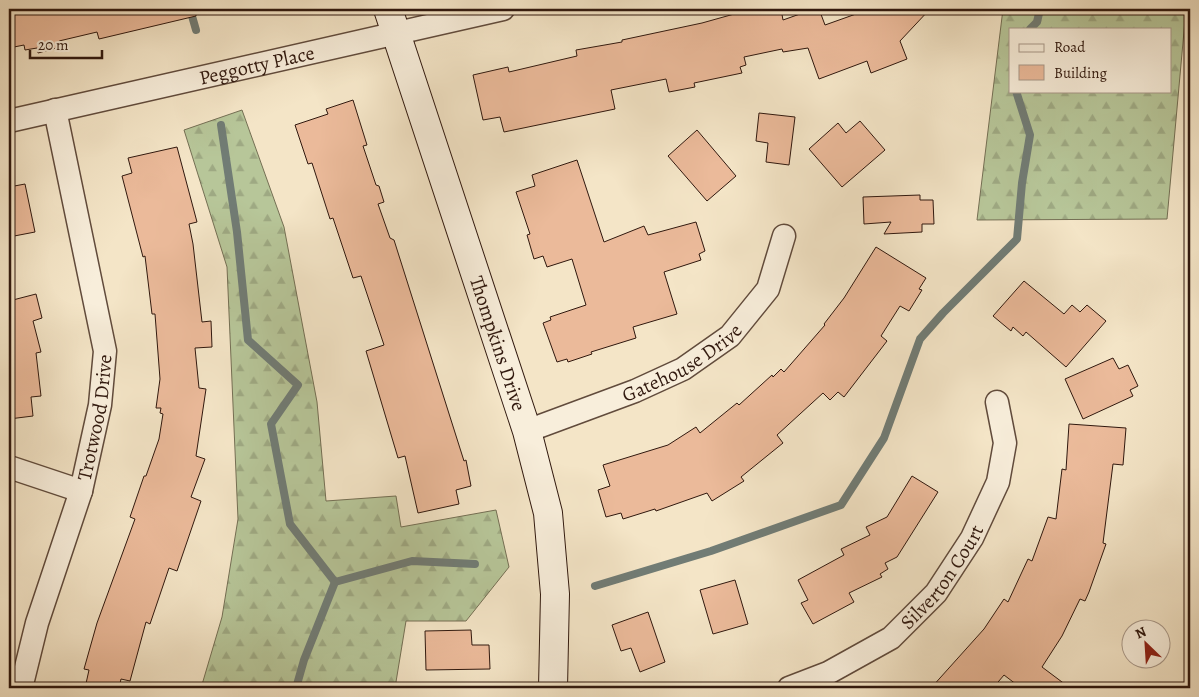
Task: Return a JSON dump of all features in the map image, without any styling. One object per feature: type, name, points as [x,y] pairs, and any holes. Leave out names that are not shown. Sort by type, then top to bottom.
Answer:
[{"type":"street","name":"Peggotty Place","points":[[9,121],[392,21],[503,9]]},
{"type":"street","name":"Thompkins Drive","points":[[392,21],[527,431],[548,513],[554,594],[553,688]]},
{"type":"street","name":"Trotwood Drive","points":[[21,688],[37,622],[81,491],[100,405],[105,351],[56,110]]},
{"type":"street","name":"Gatehouse Drive","points":[[527,431],[635,391],[683,369],[730,336],[768,289],[784,236]]},
{"type":"street","name":"Silverton Court","points":[[789,688],[828,673],[891,638],[936,593],[972,538],[998,482],[1005,443],[997,402]]},
{"type":"street","points":[[9,467],[81,491]]},
{"type":"green space","points":[[1003,9],[1186,9],[1167,219],[977,220]]},
{"type":"green space","points":[[242,110],[284,227],[317,402],[326,501],[396,496],[401,527],[496,510],[509,567],[466,621],[406,621],[395,688],[201,688],[222,617],[238,519],[227,267],[184,130]]},
{"type":"building","points":[[9,9],[196,9],[196,16],[99,39],[97,32],[59,41],[60,47],[38,53],[37,48],[25,50],[24,45],[9,48]]},
{"type":"building","points":[[752,9],[781,9],[783,20],[819,9],[825,25],[870,9],[930,9],[900,41],[907,59],[871,73],[867,61],[819,79],[808,48],[783,52],[782,49],[744,57],[746,65],[740,67],[742,73],[694,83],[695,87],[669,92],[666,79],[611,90],[615,109],[504,132],[500,117],[483,120],[473,75],[508,67],[509,72],[577,56],[576,50],[622,42],[622,40],[702,23]]},
{"type":"building","points":[[353,100],[367,145],[363,146],[376,185],[379,186],[384,202],[378,204],[390,238],[394,240],[464,461],[466,460],[471,486],[456,490],[459,504],[418,513],[405,456],[398,458],[366,351],[384,345],[361,276],[353,278],[333,218],[330,219],[312,163],[308,164],[295,125],[328,114],[326,109]]},
{"type":"building","points":[[759,113],[795,117],[789,165],[766,162],[768,143],[756,141]]},
{"type":"building","points":[[860,121],[885,150],[842,187],[809,149],[838,123],[846,133]]},
{"type":"building","points":[[697,130],[736,176],[707,201],[668,156]]},
{"type":"building","points":[[177,147],[197,222],[189,224],[202,322],[211,321],[212,347],[195,348],[199,388],[206,389],[196,456],[205,459],[191,497],[201,501],[177,571],[169,568],[150,624],[146,622],[130,681],[121,679],[119,688],[85,688],[89,670],[84,669],[97,623],[135,519],[130,517],[159,439],[163,414],[160,413],[161,408],[156,408],[160,379],[155,314],[152,314],[145,256],[143,257],[122,176],[132,173],[128,158]]},
{"type":"building","points":[[577,160],[604,242],[644,226],[648,235],[696,222],[705,251],[699,254],[701,260],[664,272],[677,314],[633,327],[636,338],[591,352],[592,354],[568,362],[567,359],[557,362],[543,323],[551,320],[550,317],[586,305],[572,259],[547,267],[543,256],[534,259],[527,235],[530,234],[516,192],[535,186],[532,175]]},
{"type":"building","points":[[25,184],[35,232],[9,237],[9,187]]},
{"type":"building","points":[[920,195],[920,200],[933,200],[934,224],[922,224],[922,232],[884,234],[891,222],[864,224],[863,197]]},
{"type":"building","points":[[876,247],[926,278],[919,289],[922,290],[909,311],[900,306],[881,336],[887,341],[844,397],[838,392],[830,400],[823,393],[777,435],[783,443],[741,477],[744,481],[712,501],[707,493],[656,511],[655,509],[623,519],[621,513],[606,517],[598,490],[610,486],[603,465],[668,445],[696,427],[700,433],[737,403],[739,405],[772,375],[773,377],[781,369],[784,372],[825,325]]},
{"type":"building","points":[[1024,281],[1064,314],[1072,305],[1080,312],[1087,305],[1106,321],[1066,367],[1026,332],[1023,336],[1013,327],[1011,331],[993,316]]},
{"type":"building","points":[[36,294],[42,318],[33,321],[41,352],[36,353],[41,396],[31,397],[33,416],[9,419],[9,301]]},
{"type":"building","points":[[1113,358],[1119,369],[1128,365],[1138,386],[1130,390],[1133,396],[1083,419],[1065,379]]},
{"type":"building","points":[[1069,424],[1126,428],[1123,465],[1113,464],[1103,543],[1106,544],[1085,601],[1080,599],[1062,636],[1042,667],[1070,688],[1021,688],[1004,675],[993,688],[931,688],[984,629],[1004,599],[1008,602],[1028,559],[1032,561],[1048,517],[1056,519],[1062,469],[1066,470]]},
{"type":"building","points":[[912,476],[938,492],[897,557],[885,563],[888,569],[880,574],[882,577],[849,593],[854,602],[813,624],[801,603],[808,600],[798,580],[844,555],[841,549],[870,535],[866,527],[887,517]]},
{"type":"building","points":[[735,580],[748,624],[713,634],[700,590]]},
{"type":"building","points":[[648,612],[665,662],[640,672],[631,648],[621,651],[612,625]]},
{"type":"building","points":[[471,630],[472,645],[489,645],[490,669],[426,670],[425,631]]},
{"type":"waterway","points":[[190,9],[196,30]]},
{"type":"waterway","points":[[1031,28],[1037,22],[1040,9]]},
{"type":"waterway","points":[[595,586],[711,551],[841,505],[884,438],[920,339],[943,313],[1017,239],[1022,183],[1030,135],[1016,92]]},
{"type":"waterway","points":[[221,125],[237,232],[248,340],[298,385],[271,424],[290,524],[335,582]]},
{"type":"waterway","points":[[296,688],[304,660],[335,582],[412,561],[475,564]]}]
